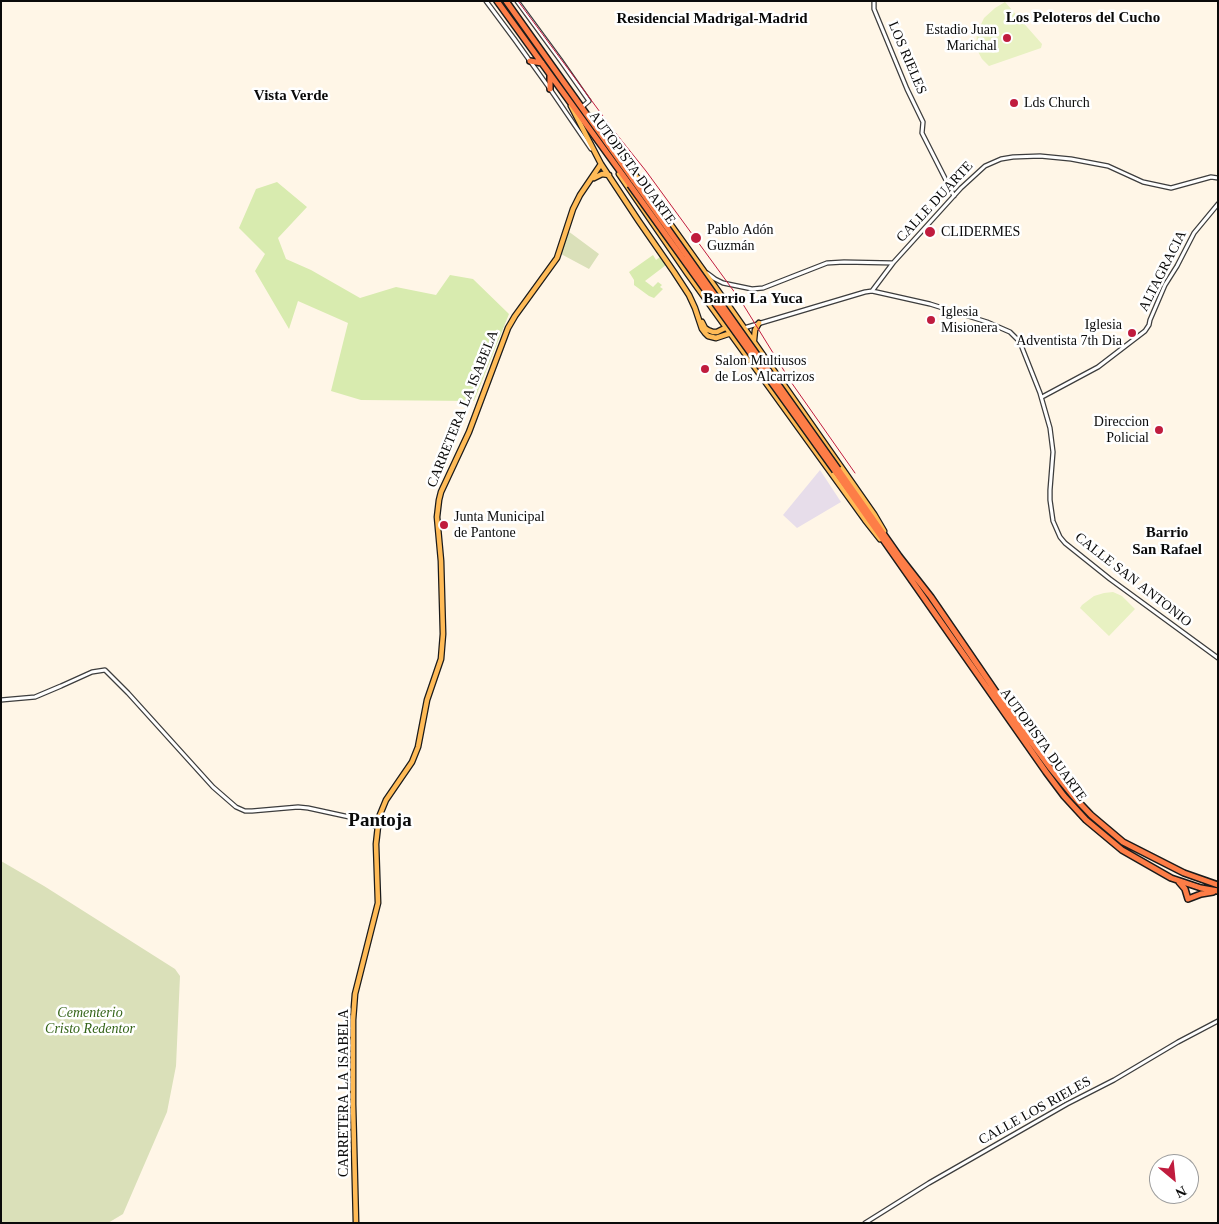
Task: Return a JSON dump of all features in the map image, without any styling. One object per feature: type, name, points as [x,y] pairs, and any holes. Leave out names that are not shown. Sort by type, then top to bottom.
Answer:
[{"type":"highway","name":"AUTOPISTA DUARTE","points":[[498,1],[550,75],[632,183],[837,470],[1064,796],[1086,820],[1122,850],[1177,880],[1201,888],[1218,891]]},
{"type":"highway","name":"AUTOPISTA DUARTE","points":[[506,1],[582,107],[632,183]]},
{"type":"highway","points":[[530,61],[542,63]]},
{"type":"highway","points":[[550,75],[550,88]]},
{"type":"highway","name":"AUTOPISTA DUARTE","points":[[897,557],[930,598],[1051,769],[1091,815],[1123,842],[1184,873],[1218,885]]},
{"type":"highway","points":[[1177,880],[1186,889],[1188,899],[1218,891]]},
{"type":"main road","points":[[564,94],[609,176],[689,295],[705,333],[716,338],[744,328]]},
{"type":"main road","points":[[588,117],[629,166],[739,320],[874,514],[897,557]]},
{"type":"main road","points":[[590,128],[726,328],[732,332],[735,340],[865,520],[897,557]]},
{"type":"main road","name":"CARRETERA LA ISABELA","points":[[356,1223],[353,1007],[358,980],[377,911],[376,844],[378,820],[386,800],[412,762],[418,748],[427,700],[443,649],[441,561],[437,517],[439,500],[468,432],[508,328],[557,258],[573,209],[580,195],[602,164]]},
{"type":"main road","points":[[592,178],[605,169]]},
{"type":"main road","points":[[605,169],[692,294],[705,328],[717,332],[739,320]]},
{"type":"main road","points":[[592,178],[602,174],[609,176]]},
{"type":"main road","points":[[710,305],[714,306],[722,301],[722,296]]},
{"type":"main road","points":[[732,332],[739,320]]},
{"type":"main road","points":[[754,342],[754,331],[759,323]]},
{"type":"main road","points":[[762,377],[760,370],[763,367],[767,366],[774,370]]},
{"type":"street","points":[[486,1],[550,88],[602,164]]},
{"type":"street","points":[[517,1],[566,67],[588,101],[582,107]]},
{"type":"street","name":"LOS RIELES","points":[[874,1],[874,9],[907,89],[923,122],[922,133],[954,196]]},
{"type":"street","name":"CALLE DUARTE","points":[[872,291],[894,263],[961,188],[988,164],[1007,157],[1040,156],[1072,159],[1108,166],[1143,182],[1171,188],[1211,177],[1218,178]]},
{"type":"street","name":"ALTAGRACIA","points":[[1042,397],[1098,367],[1134,340],[1149,325],[1165,285],[1194,233],[1218,204]]},
{"type":"street","points":[[701,269],[723,283],[763,288],[827,262],[894,263]]},
{"type":"street","points":[[744,328],[872,291]]},
{"type":"street","name":"CALLE SAN ANTONIO","points":[[872,291],[930,304],[992,324],[1010,332],[1019,341],[1042,397],[1050,428],[1053,452],[1050,490],[1051,513],[1060,537],[1110,579],[1218,658]]},
{"type":"street","points":[[1,700],[34,697],[92,672],[104,670],[128,693],[213,787],[236,807],[252,811],[303,808],[357,819],[378,820]]},
{"type":"street","points":[[357,819],[377,827]]},
{"type":"street","name":"CALLE LOS RIELES","points":[[864,1223],[929,1183],[1051,1113],[1114,1080],[1178,1042],[1218,1022]]},
{"type":"shaded area","points":[[820,470],[841,502],[797,528],[783,515]]},
{"type":"green space","name":"Estadio Juan Marichal","points":[[1005,2],[1042,44],[1041,48],[989,66],[982,59],[976,48],[977,33],[984,18]]},
{"type":"green space","points":[[277,182],[307,207],[278,238],[286,259],[311,270],[360,298],[396,287],[436,295],[450,275],[473,279],[509,314],[474,401],[361,400],[331,391],[348,323],[298,301],[289,329],[255,271],[265,254],[239,228],[256,189]]},
{"type":"green space","points":[[568,231],[599,254],[589,269],[561,254]]},
{"type":"green space","points":[[653,255],[656,260],[660,257],[666,265],[645,281],[653,287],[658,282],[662,285],[660,287],[663,289],[654,298],[634,285],[634,280],[629,272]]},
{"type":"green space","points":[[1113,592],[1122,596],[1135,609],[1109,636],[1080,608],[1094,596]]},
{"type":"green space","name":"Cementerio Cristo Redentor","points":[[1,861],[175,969],[180,976],[176,1066],[167,1112],[123,1214],[108,1223],[1,1223]]},
{"type":"railway","points":[[518,1],[741,301],[791,382],[855,473]]},
{"type":"place","name":"Estadio Juan Marichal","points":[[1007,38]]},
{"type":"place","name":"Lds Church","points":[[1014,103]]},
{"type":"place","name":"CLIDERMES","points":[[930,232]]},
{"type":"place","name":"Pablo Adón Guzmán","points":[[696,238]]},
{"type":"place","name":"Iglesia Misionera","points":[[931,320]]},
{"type":"place","name":"Iglesia Adventista 7th Dia","points":[[1132,333]]},
{"type":"place","name":"Salon Multiusos de Los Alcarrizos","points":[[705,369]]},
{"type":"place","name":"Direccion Policial","points":[[1159,430]]},
{"type":"place","name":"Junta Municipal de Pantone","points":[[444,525]]},
{"type":"district","name":"Los Peloteros del Cucho","points":[[1083,18]]},
{"type":"district","name":"Residencial Madrigal-Madrid","points":[[712,19]]},
{"type":"district","name":"Vista Verde","points":[[291,96]]},
{"type":"district","name":"Barrio La Yuca","points":[[753,299]]},
{"type":"district","name":"Barrio San Rafael","points":[[1167,542]]},
{"type":"district","name":"Pantoja","points":[[380,821]]}]
